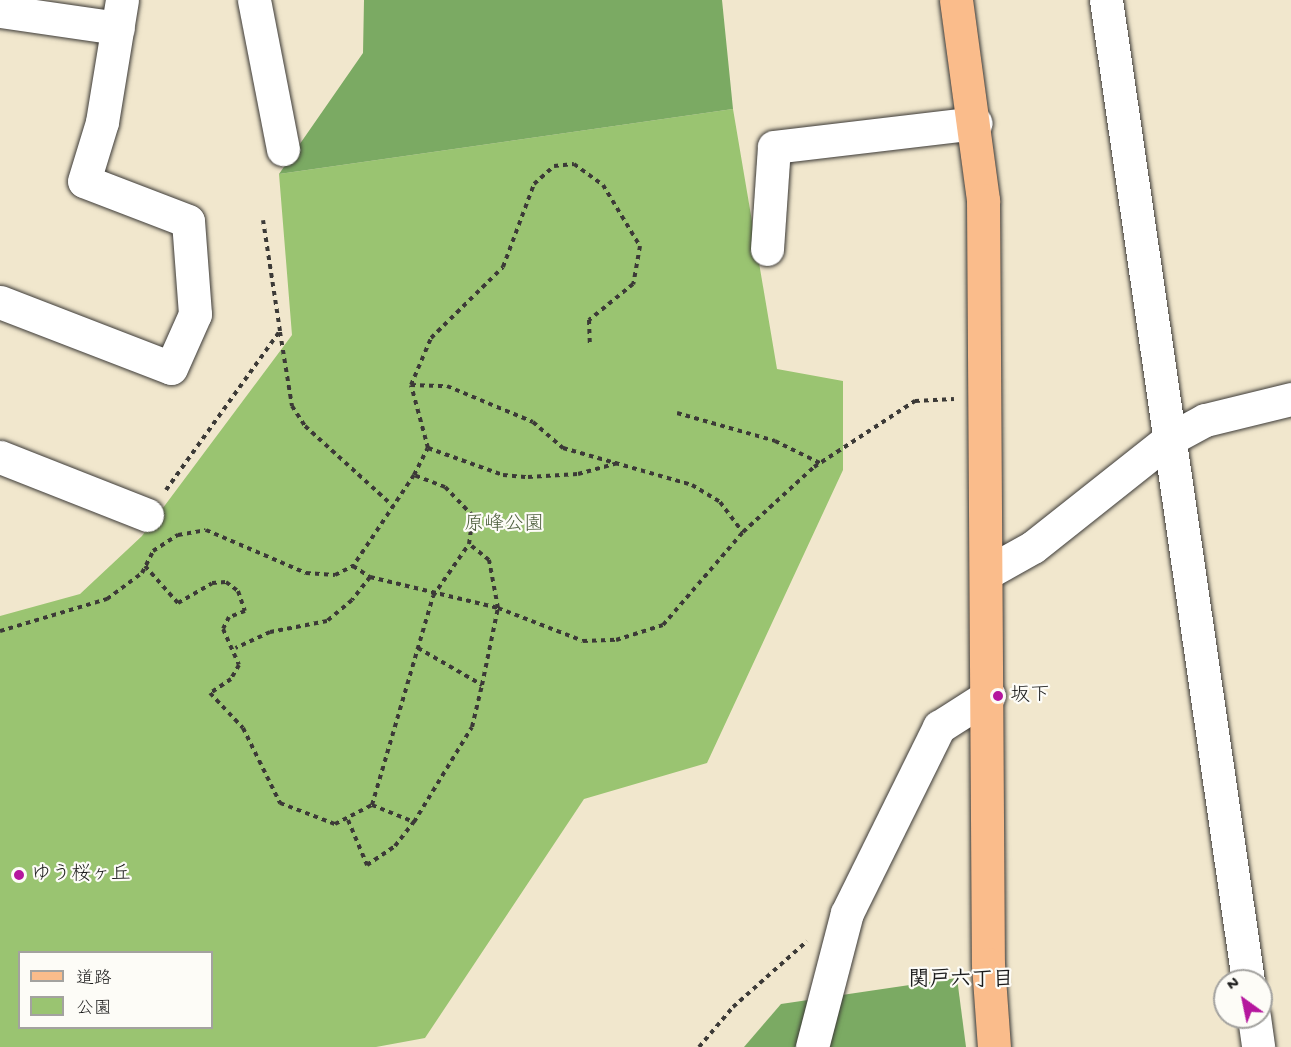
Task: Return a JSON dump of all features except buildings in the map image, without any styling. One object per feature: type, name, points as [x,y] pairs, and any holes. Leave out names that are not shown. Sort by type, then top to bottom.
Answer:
[{"type":"main road","points":[[956,0],[976,123],[983,200],[990,571],[988,964],[994,1047]]},
{"type":"street","points":[[254,0],[283,149]]},
{"type":"street","points":[[1106,0],[1246,969]]},
{"type":"street","points":[[0,11],[120,14],[102,122],[84,181],[188,221],[195,314],[171,368],[0,302]]},
{"type":"street","points":[[767,249],[774,147],[976,123]]},
{"type":"street","points":[[990,571],[1034,547],[1168,440],[1205,420],[1291,399]]},
{"type":"street","points":[[0,457],[147,515]]},
{"type":"street","points":[[812,1047],[847,913],[939,727],[989,695]]},
{"type":"street","points":[[1256,1029],[1258,1047]]},
{"type":"path","points":[[0,632],[107,599],[146,566],[153,551],[178,535],[206,530],[306,573],[335,575],[353,566],[414,475],[428,448],[411,385],[431,338],[503,267],[534,184],[554,166],[574,164],[603,185],[639,246],[633,284],[589,320],[590,344]]},
{"type":"path","points":[[263,220],[292,406],[305,426],[394,506]]},
{"type":"path","points":[[147,515],[280,332]]},
{"type":"path","points":[[411,385],[447,386],[533,422],[563,448],[619,462],[692,485],[720,502],[743,532]]},
{"type":"path","points":[[353,566],[370,577],[433,596],[498,608],[583,641],[616,640],[663,625],[743,532],[821,463],[915,401],[987,398]]},
{"type":"path","points":[[677,413],[775,441],[821,463]]},
{"type":"path","points":[[428,448],[503,475],[528,477],[578,474],[619,462]]},
{"type":"path","points":[[146,566],[178,603],[212,583],[226,582],[237,591],[245,611],[229,617],[223,628],[236,648],[239,665],[231,679],[210,693],[243,728],[268,785],[280,802],[335,824],[348,820],[372,805],[433,596],[469,544],[473,516],[445,487],[414,475]]},
{"type":"path","points":[[348,820],[367,865],[395,846],[414,822],[472,727],[498,608],[489,560],[469,544]]},
{"type":"path","points":[[236,648],[270,632],[327,621],[370,577]]},
{"type":"path","points":[[418,648],[482,685]]},
{"type":"path","points":[[372,805],[414,822]]},
{"type":"path","points":[[699,1047],[789,954],[847,913]]},
{"type":"green space","points":[[364,0],[722,0],[733,109],[279,174],[363,53]]},
{"type":"green space","name":"原峰公園","points":[[733,109],[777,369],[843,381],[843,470],[707,763],[584,799],[425,1038],[376,1047],[0,1047],[0,616],[80,594],[142,536],[292,335],[279,174]]},
{"type":"green space","points":[[957,978],[966,1047],[744,1047],[781,1004]]},
{"type":"place","name":"坂下","points":[[998,696]]},
{"type":"place","name":"ゆう桜ヶ丘","points":[[19,875]]},
{"type":"district","name":"関戸六丁目","points":[[961,982]]}]
